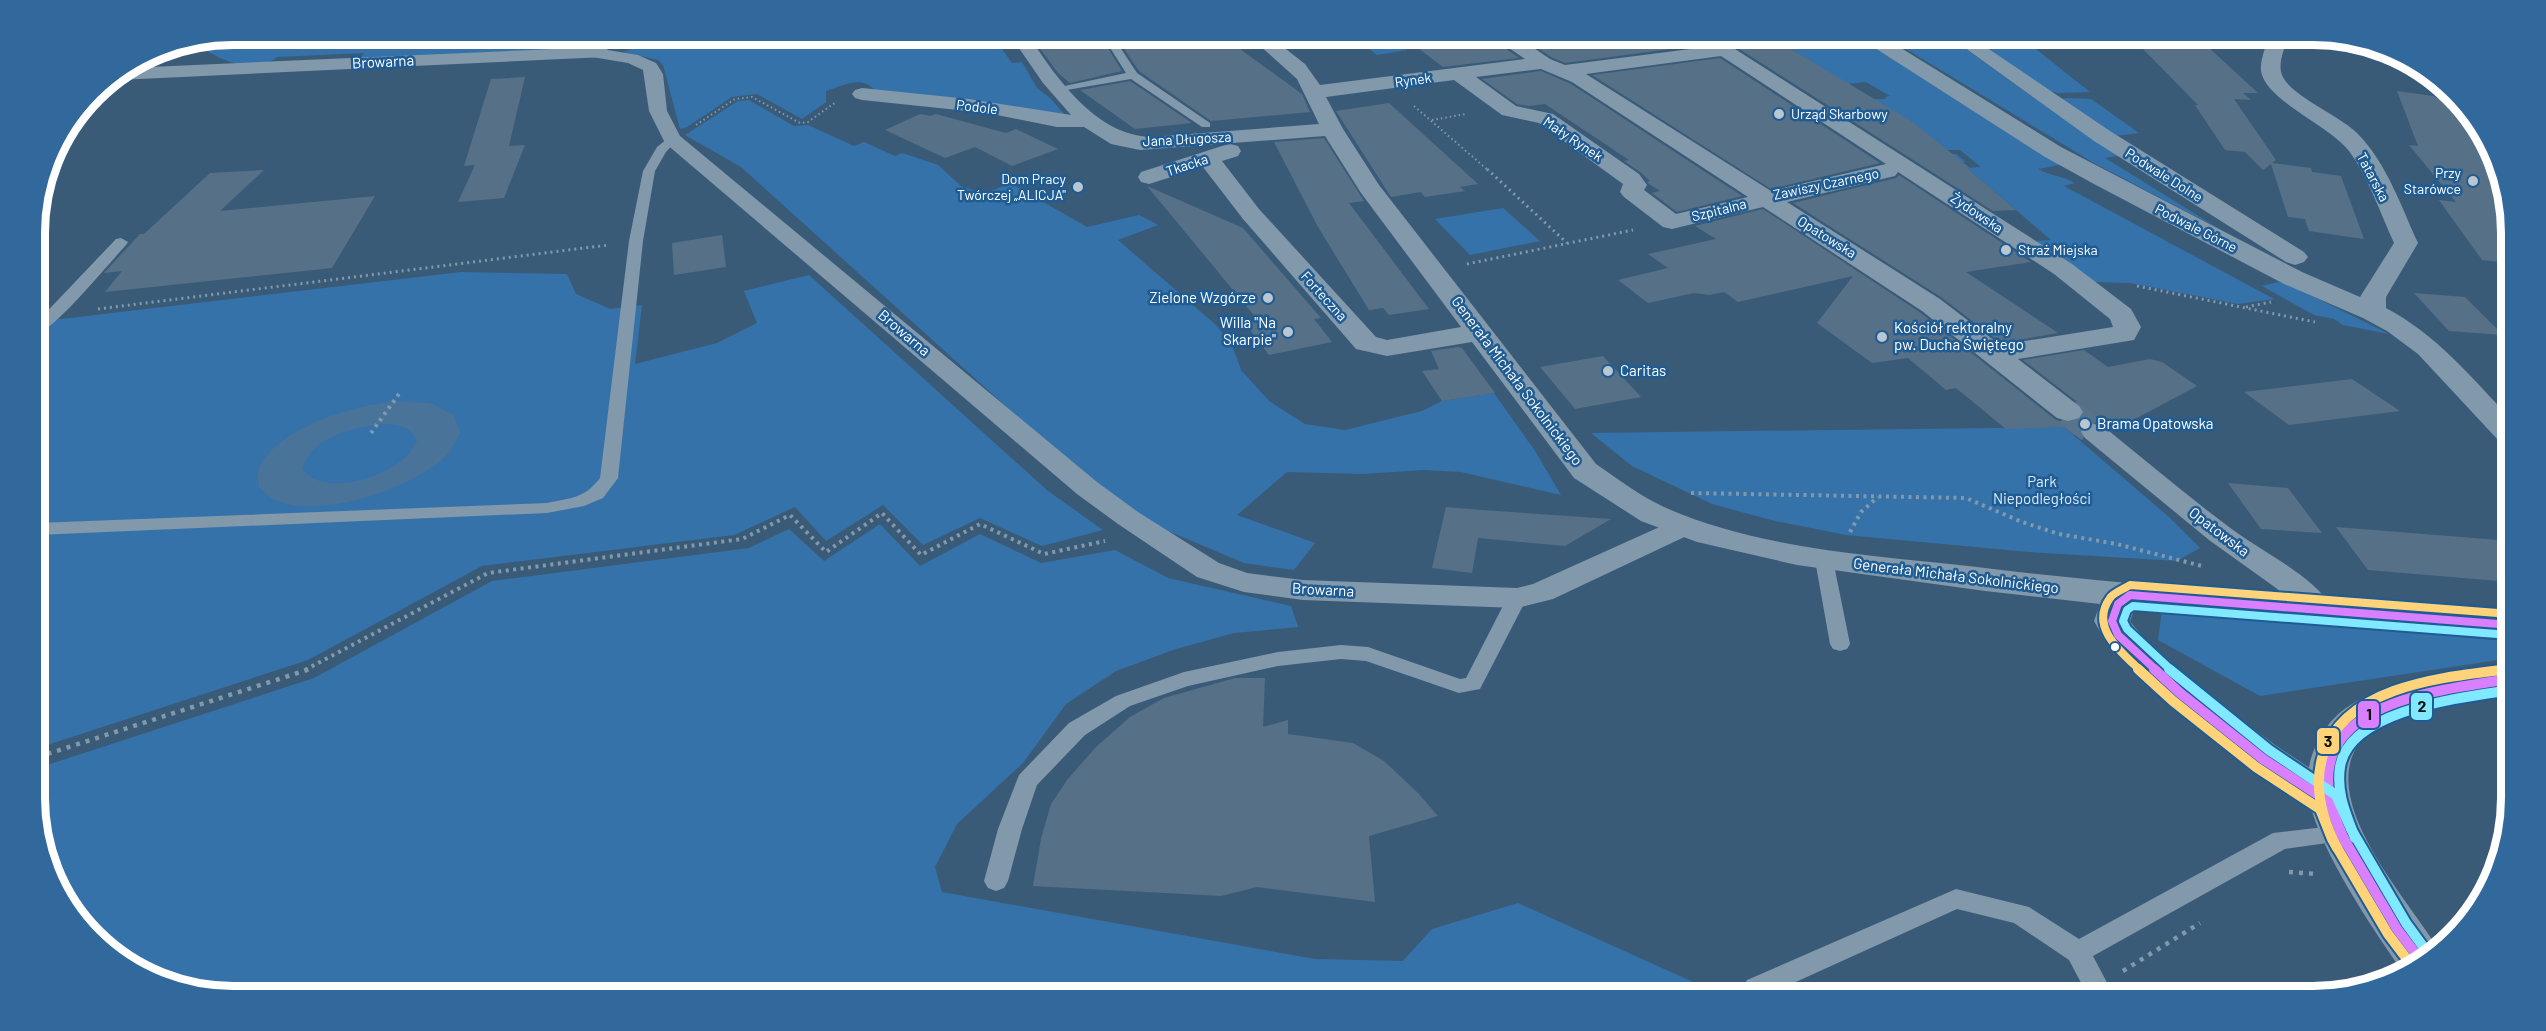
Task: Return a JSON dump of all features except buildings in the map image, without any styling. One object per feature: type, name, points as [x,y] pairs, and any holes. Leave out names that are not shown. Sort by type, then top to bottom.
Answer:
[{"type":"street","points":[[598,45],[600,48],[598,53]]},
{"type":"street","name":"Jana Długosza","points":[[1026,45],[1059,90],[1090,120],[1118,138],[1144,143],[1332,129]]},
{"type":"street","points":[[1270,45],[1298,68],[1314,92]]},
{"type":"street","points":[[1520,45],[1554,67]]},
{"type":"street","name":"Żydowska","points":[[1718,45],[1908,167],[2085,285],[2121,315],[2127,327],[2124,334],[1995,354]]},
{"type":"street","name":"Podwale Górne","points":[[1885,45],[2053,152],[2102,179],[2293,278],[2373,312],[2397,325],[2428,348],[2501,425]]},
{"type":"street","name":"Podwale Dolne","points":[[1972,45],[2102,136],[2337,283],[2373,312]]},
{"type":"street","name":"Tatarska","points":[[2276,45],[2271,61],[2272,74],[2283,89],[2349,137],[2368,164],[2406,243],[2373,297],[2373,312]]},
{"type":"street","name":"Rynek","points":[[1314,92],[1458,74],[1725,50]]},
{"type":"street","name":"Browarna","points":[[138,71],[177,64],[598,53],[632,59],[650,67],[654,74],[658,111],[672,139],[1087,488],[1128,518],[1208,570],[1244,582],[1303,590],[1517,598],[1542,592],[1685,526]]},
{"type":"street","name":"Opatowska","points":[[1554,67],[1932,305],[2068,412]]},
{"type":"street","name":"Mały Rynek","points":[[1458,74],[1509,111],[1546,118],[1631,179],[1635,185],[1632,192],[1672,222]]},
{"type":"street","name":"Generała Michała Sokolnickiego","points":[[1314,92],[1332,129],[1369,188],[1585,471],[1636,505],[1685,526],[1751,546],[1835,550],[1999,582],[2130,595],[2501,624]]},
{"type":"street","name":"Podole","points":[[862,94],[1004,110],[1065,123],[1090,120]]},
{"type":"street","name":"Tkacka","points":[[1149,177],[1293,132]]},
{"type":"street","name":"Forteczna","points":[[1208,158],[1251,214],[1366,343],[1386,348],[1481,332]]},
{"type":"street","name":"Zawiszy Czarnego","points":[[1765,198],[1887,171]]},
{"type":"street","name":"Szpitalna","points":[[1672,222],[1765,198]]},
{"type":"street","name":"Opatowska","points":[[2094,432],[2218,534],[2287,581],[2318,608]]},
{"type":"street","points":[[2130,595],[2118,604],[2112,621],[2118,635],[2180,693],[2335,818]]},
{"type":"street","points":[[2416,954],[2397,929],[2335,818],[2328,772],[2332,751],[2347,728],[2368,712],[2402,699],[2501,681]]},
{"type":"lane","name":"Jana Długosza","points":[[1117,45],[1127,69],[1133,75],[1206,125]]},
{"type":"lane","points":[[1059,90],[1133,75]]},
{"type":"lane","points":[[45,529],[547,508],[578,502],[597,494],[609,478],[636,241],[649,171],[661,150],[672,139]]},
{"type":"lane","points":[[45,322],[121,242]]},
{"type":"lane","points":[[1835,550],[1840,644]]},
{"type":"lane","points":[[996,881],[1010,829],[1027,780],[1077,729],[1123,701],[1184,679],[1278,659],[1341,652],[1368,654],[1459,686],[1473,684],[1517,598]]},
{"type":"lane","points":[[2078,952],[2281,840],[2335,818]]},
{"type":"lane","points":[[1761,986],[1956,900],[2020,914],[2078,952],[2096,986]]},
{"type":"path","points":[[672,139],[735,99],[752,97],[800,123],[808,122],[838,100]]},
{"type":"path","points":[[1406,100],[1449,134],[1567,243]]},
{"type":"path","points":[[1464,264],[1672,222]]},
{"type":"path","points":[[51,317],[636,241]]},
{"type":"path","points":[[2085,285],[2135,285],[2325,324],[2307,314]]},
{"type":"path","points":[[2242,308],[2281,300]]},
{"type":"path","points":[[371,433],[401,392]]},
{"type":"path","points":[[1679,493],[1966,498],[2022,522],[2059,534],[2117,544],[2202,566]]},
{"type":"path","points":[[1835,550],[1859,514],[1879,496]]},
{"type":"path","points":[[45,755],[309,669],[488,573],[742,539],[790,515],[826,552],[882,513],[921,555],[980,524],[1044,554],[1112,539],[1128,518]]},
{"type":"path","points":[[2279,875],[2286,872],[2322,875]]},
{"type":"path","points":[[2108,986],[2204,920]]},
{"type":"green space","points":[[221,45],[582,45],[571,50],[359,60],[364,53],[277,57],[268,63],[258,65],[224,60],[204,49]]},
{"type":"green space","points":[[681,45],[999,45],[1012,63],[1022,62],[1037,88],[1050,98],[1067,117],[875,91],[865,83],[858,82],[826,91],[826,102],[802,119],[757,94],[732,97],[687,127],[680,129],[663,65],[658,60],[623,52],[634,48]]},
{"type":"green space","points":[[1364,45],[1400,45],[1407,50],[1377,55]]},
{"type":"green space","points":[[1785,45],[1872,45],[2063,164],[2038,169],[2075,183],[2064,186],[2274,299],[2238,304],[2130,283],[2095,282],[2036,241],[2051,240],[1967,168],[1981,167],[1960,150],[1947,150],[1943,154],[1956,154],[1966,162],[1951,162],[1871,99],[1886,99],[1885,97],[1890,96],[1866,82],[1847,84]]},
{"type":"green space","points":[[1899,45],[1960,45],[2030,95],[2122,155],[2105,158],[2218,228],[2094,163]]},
{"type":"green space","points":[[1981,45],[2031,45],[2090,92],[2059,93],[2044,90]]},
{"type":"green space","points":[[2058,99],[2091,99],[2139,133],[2114,136]]},
{"type":"green space","points":[[749,100],[794,126],[808,125],[854,146],[864,142],[895,156],[902,153],[938,165],[961,186],[984,194],[1010,183],[1087,227],[1139,215],[1158,225],[1118,240],[1216,325],[1232,345],[1241,370],[1269,401],[1305,424],[1345,430],[1422,411],[1442,401],[1494,393],[1535,451],[1561,495],[1461,472],[1423,470],[1363,474],[1287,472],[1237,515],[1315,543],[1294,570],[1244,563],[1154,525],[1092,484],[741,167],[685,135],[738,101]]},
{"type":"green space","points":[[1503,208],[1540,241],[1470,255],[1435,219]]},
{"type":"green space","points":[[461,272],[567,274],[576,294],[610,309],[642,305],[635,364],[717,343],[757,323],[744,291],[809,275],[1048,491],[1103,530],[1042,546],[980,518],[923,545],[883,505],[826,541],[795,507],[734,535],[482,566],[308,660],[45,746],[45,321]]},
{"type":"green space","points":[[2278,282],[2286,283],[2389,334],[2343,325],[2334,319],[2314,315],[2262,286]]},
{"type":"green space","name":"Park Niepodległości","points":[[2064,427],[2169,517],[2200,548],[2177,561],[2029,552],[1846,535],[1775,521],[1712,504],[1632,466],[1591,433]]},
{"type":"green space","points":[[880,524],[920,566],[980,534],[1041,563],[1115,550],[1168,578],[1291,606],[1298,627],[1234,633],[1176,649],[1116,671],[1066,704],[1023,763],[957,824],[935,867],[942,892],[1315,959],[1403,961],[1432,929],[1518,903],[1702,986],[221,986],[173,976],[150,967],[129,954],[92,922],[64,881],[49,835],[45,810],[45,766],[314,678],[492,581],[749,548],[789,529],[824,561]]},
{"type":"green space","points":[[2162,610],[2501,641],[2501,660],[2260,696],[2158,640]]},
{"type":"shaded area","points":[[394,401],[430,403],[454,415],[460,433],[448,454],[430,468],[411,480],[363,498],[338,504],[292,505],[273,499],[259,487],[258,475],[262,462],[272,449],[288,437],[332,416]],"holes":[[[382,424],[406,429],[417,440],[410,452],[382,473],[346,483],[328,483],[313,478],[302,469],[314,449],[324,441],[346,431]]]},
{"type":"tunnel","points":[[2068,412],[2094,432]]},
{"type":"transit line","name":"3","points":[[2408,960],[2388,934],[2332,839],[2320,809],[2256,767],[2173,701],[2110,642],[2102,618],[2110,597],[2130,585],[2501,613]]},
{"type":"transit line","name":"1","points":[[2416,954],[2397,929],[2341,834],[2329,802],[2263,759],[2180,693],[2118,635],[2112,621],[2118,604],[2130,595],[2501,624]]},
{"type":"transit line","name":"2","points":[[2425,949],[2406,923],[2351,829],[2336,795],[2269,750],[2187,685],[2127,629],[2123,621],[2127,610],[2133,606],[2501,634]]},
{"type":"transit line","name":"3","points":[[2337,848],[2322,810],[2318,779],[2328,741],[2344,720],[2367,703],[2394,691],[2453,677],[2501,670]]},
{"type":"transit line","name":"1","points":[[2346,843],[2332,809],[2328,781],[2332,754],[2344,734],[2362,719],[2384,706],[2410,697],[2501,680]]},
{"type":"transit line","name":"2","points":[[2355,838],[2340,797],[2340,765],[2354,741],[2377,723],[2408,710],[2442,701],[2501,692]]},
{"type":"place","name":"Urząd Skarbowy","points":[[1779,114]]},
{"type":"place","name":"Przy Starówce","points":[[2473,181]]},
{"type":"place","name":"Dom Pracy Twórczej „ALICJA\"","points":[[1078,187]]},
{"type":"place","name":"Straż Miejska","points":[[2006,250]]},
{"type":"place","name":"Zielone Wzgórze","points":[[1268,298]]},
{"type":"place","name":"Willa \"Na Skarpie\"","points":[[1288,332]]},
{"type":"place","name":"Kościół rektoralny pw. Ducha Świętego","points":[[1882,337]]},
{"type":"place","name":"Caritas","points":[[1608,371]]},
{"type":"place","name":"Brama Opatowska","points":[[2085,424]]}]
